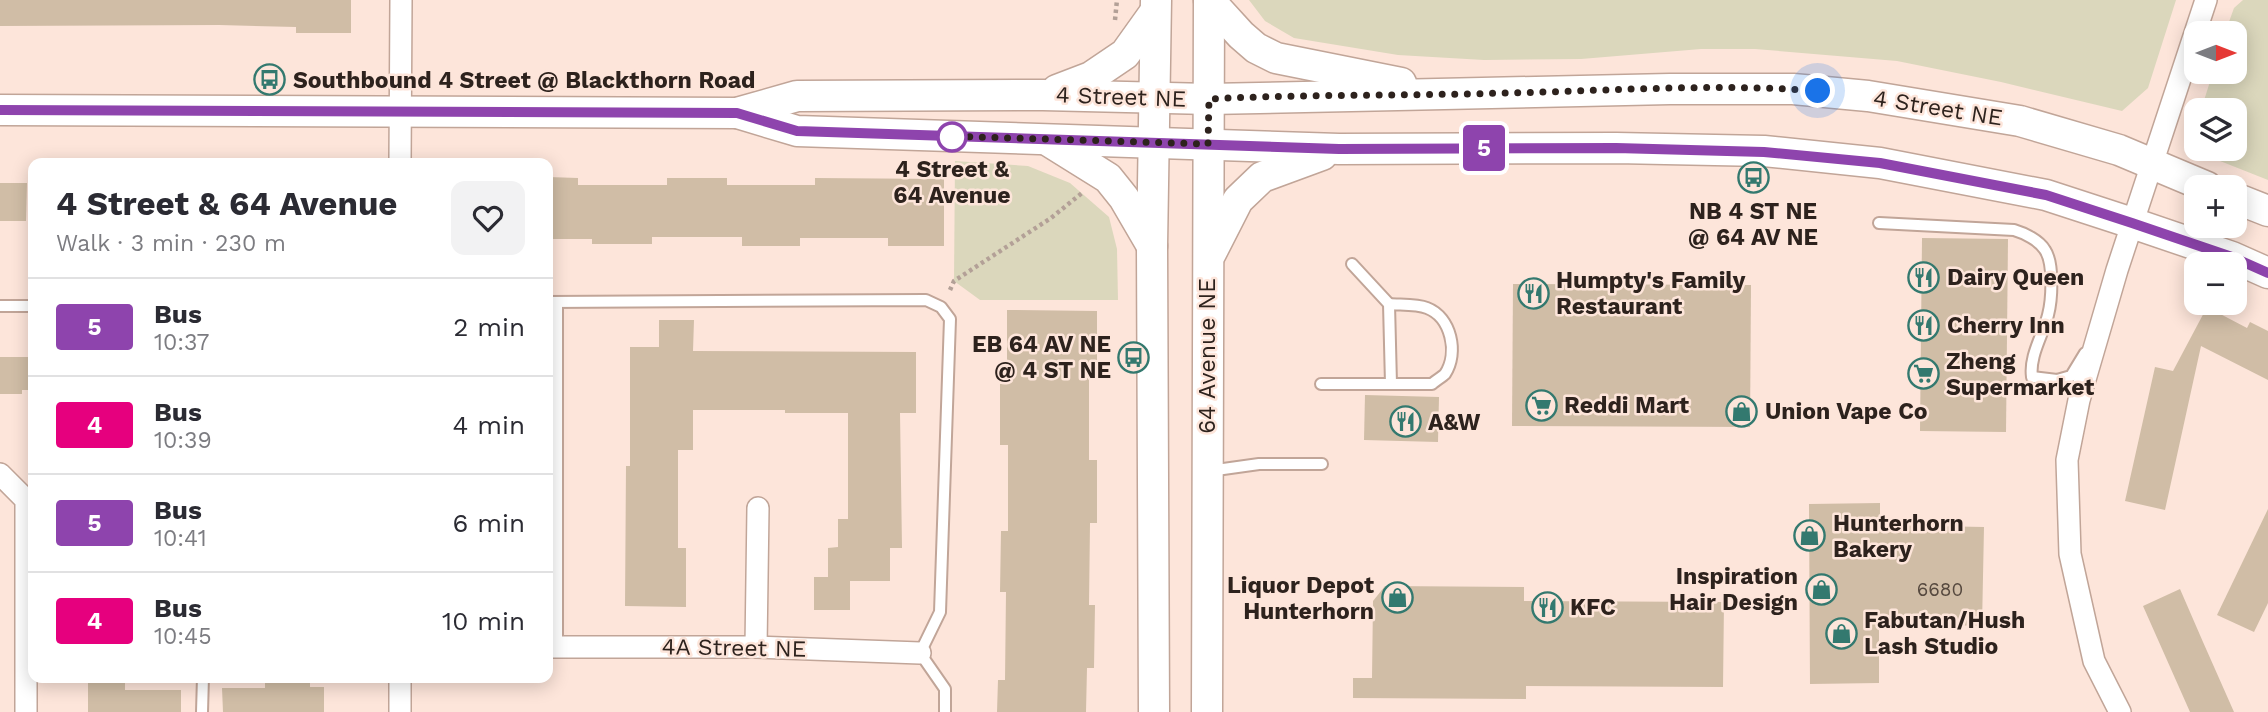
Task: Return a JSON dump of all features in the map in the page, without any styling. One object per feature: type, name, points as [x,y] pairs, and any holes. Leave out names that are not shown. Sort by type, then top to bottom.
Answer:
[{"type":"main road","points":[[1209,0],[1256,48],[1276,58],[1460,94]]},
{"type":"main road","name":"64 Avenue NE","points":[[1207,712],[1209,0]]},
{"type":"main road","points":[[1044,95],[1091,77],[1125,54],[1156,6]]},
{"type":"main road","points":[[1154,712],[1152,246],[1156,6]]},
{"type":"main road","name":"4 Street NE","points":[[737,113],[797,96],[1044,95],[1209,99],[1670,89],[1793,89],[1868,96],[2020,121],[2119,150],[2184,178]]},
{"type":"main road","name":"4 Street NE","points":[[0,110],[737,113],[797,131],[1339,149],[1616,148],[1764,152],[1880,163],[2046,195],[2232,257],[2268,272]]},
{"type":"main road","points":[[1047,140],[1108,178],[1124,198],[1152,246]]},
{"type":"main road","points":[[1207,259],[1238,200],[1262,177],[1339,149]]},
{"type":"main road","points":[[2247,203],[2268,211]]},
{"type":"street","points":[[400,158],[401,0]]},
{"type":"street","points":[[2120,712],[2094,661],[2070,554],[2067,460],[2079,400],[2099,330],[2206,0]]},
{"type":"street","points":[[0,474],[26,500],[26,712]]},
{"type":"street","points":[[756,647],[758,508]]},
{"type":"street","name":"4A Street NE","points":[[553,647],[756,647],[920,653]]},
{"type":"street","points":[[400,683],[400,712]]},
{"type":"lane","points":[[1879,223],[2014,230],[2024,232],[2046,250],[2051,276],[2049,312],[2030,367],[2032,377],[2057,380],[2071,376],[2099,330]]},
{"type":"lane","points":[[1321,384],[1432,384],[1445,373],[1451,353],[1449,327],[1439,316],[1427,308],[1389,304],[1352,264]]},
{"type":"lane","points":[[553,302],[926,300],[941,307],[950,319],[940,612],[920,653],[945,689],[945,712]]},
{"type":"lane","points":[[1389,304],[1391,384]]},
{"type":"lane","points":[[0,306],[28,306]]},
{"type":"lane","points":[[1206,472],[1259,464],[1322,464]]},
{"type":"lane","points":[[202,712],[203,683]]},
{"type":"path","points":[[941,307],[954,281],[1051,218],[1089,188]]},
{"type":"shaded area","points":[[1249,0],[2176,0],[2148,88],[2122,111],[1897,61],[1755,49],[1701,49],[1581,59],[1484,60],[1398,55],[1294,38],[1265,21]]},
{"type":"shaded area","points":[[2243,0],[2268,0],[2268,180],[2220,161],[2247,161],[2247,98],[2205,98],[2209,84],[2247,84],[2247,21],[2229,21],[2234,8]]},
{"type":"shaded area","points":[[955,161],[1028,166],[1070,183],[1109,217],[1117,249],[1118,300],[980,300],[954,281]]},
{"type":"building","points":[[0,0],[351,0],[351,33],[296,33],[296,27],[219,25],[0,26]]},
{"type":"building","points":[[553,177],[578,178],[578,185],[667,185],[667,178],[727,178],[727,185],[815,185],[815,178],[944,179],[944,246],[888,246],[888,238],[800,238],[800,246],[742,246],[742,237],[652,237],[652,244],[592,244],[592,239],[553,239]]},
{"type":"building","points":[[0,183],[27,183],[26,221],[0,221]]},
{"type":"building","points":[[1922,238],[2008,239],[2006,432],[1920,431]]},
{"type":"building","points":[[1513,284],[1751,285],[1750,427],[1512,426]]},
{"type":"building","points":[[1007,310],[1097,311],[1097,373],[1089,373],[1089,460],[1097,460],[1097,523],[1090,523],[1089,605],[1095,605],[1094,668],[1087,668],[1086,712],[997,712],[998,680],[1005,680],[1006,592],[1000,592],[1001,531],[1008,531],[1008,445],[1000,445],[1000,384],[1007,384]]},
{"type":"building","points":[[2203,315],[2222,315],[2247,328],[2250,322],[2268,331],[2268,380],[2201,346],[2165,510],[2125,501],[2155,367],[2173,371]]},
{"type":"building","points":[[659,320],[694,320],[693,351],[916,352],[916,413],[900,413],[902,548],[890,548],[890,581],[850,581],[850,610],[814,610],[814,577],[828,577],[828,548],[838,547],[838,519],[848,519],[848,413],[693,410],[693,450],[678,450],[678,548],[686,548],[686,607],[625,606],[626,466],[630,466],[630,347],[659,347]]},
{"type":"building","points":[[0,357],[28,357],[28,390],[22,390],[22,394],[0,394]]},
{"type":"building","points":[[1365,395],[1439,397],[1438,442],[1364,440]]},
{"type":"building","points":[[1880,503],[1880,525],[1984,527],[1982,626],[1879,623],[1879,683],[1810,684],[1809,504]]},
{"type":"building","points":[[2268,509],[2268,603],[2254,632],[2217,615]]},
{"type":"building","points":[[1385,586],[1524,587],[1524,601],[1724,602],[1723,687],[1526,686],[1526,699],[1353,698],[1353,678],[1372,678],[1373,601]]},
{"type":"building","points":[[2180,589],[2234,712],[2190,712],[2143,606]]},
{"type":"building","points":[[88,683],[125,683],[125,690],[181,690],[181,712],[88,712]]},
{"type":"building","points":[[265,683],[310,683],[310,687],[324,687],[324,712],[223,712],[222,688],[265,688]]},
{"type":"bus line","name":"5","points":[[0,110],[737,113],[797,131],[1339,149],[1616,148],[1764,152],[1880,163],[2046,195],[2232,257],[2268,273]]},
{"type":"place","name":"Southbound 4 Street @ Blackthorn Road","points":[[270,80]]},
{"type":"place","name":"4 Street & 64 Avenue","points":[[952,137]]},
{"type":"place","name":"NB 4 ST NE @ 64 AV NE","points":[[1753,177]]},
{"type":"place","name":"Dairy Queen","points":[[1924,277]]},
{"type":"place","name":"Humpty's Family Restaurant","points":[[1533,293]]},
{"type":"place","name":"Cherry Inn","points":[[1924,325]]},
{"type":"place","name":"EB 64 AV NE @ 4 ST NE","points":[[1134,357]]},
{"type":"place","name":"Zheng Supermarket","points":[[1923,374]]},
{"type":"place","name":"Reddi Mart","points":[[1541,405]]},
{"type":"place","name":"Union Vape Co","points":[[1742,411]]},
{"type":"place","name":"A&W","points":[[1405,422]]},
{"type":"place","name":"Hunterhorn Bakery","points":[[1810,536]]},
{"type":"place","name":"Inspiration Hair Design","points":[[1821,589]]},
{"type":"place","name":"Liquor Depot Hunterhorn","points":[[1397,598]]},
{"type":"place","name":"KFC","points":[[1547,607]]},
{"type":"place","name":"Fabutan/Hush Lash Studio","points":[[1841,633]]},
{"type":"route","points":[[952,137],[942,136],[1208,144],[1209,99],[1670,89],[1818,91]]}]
